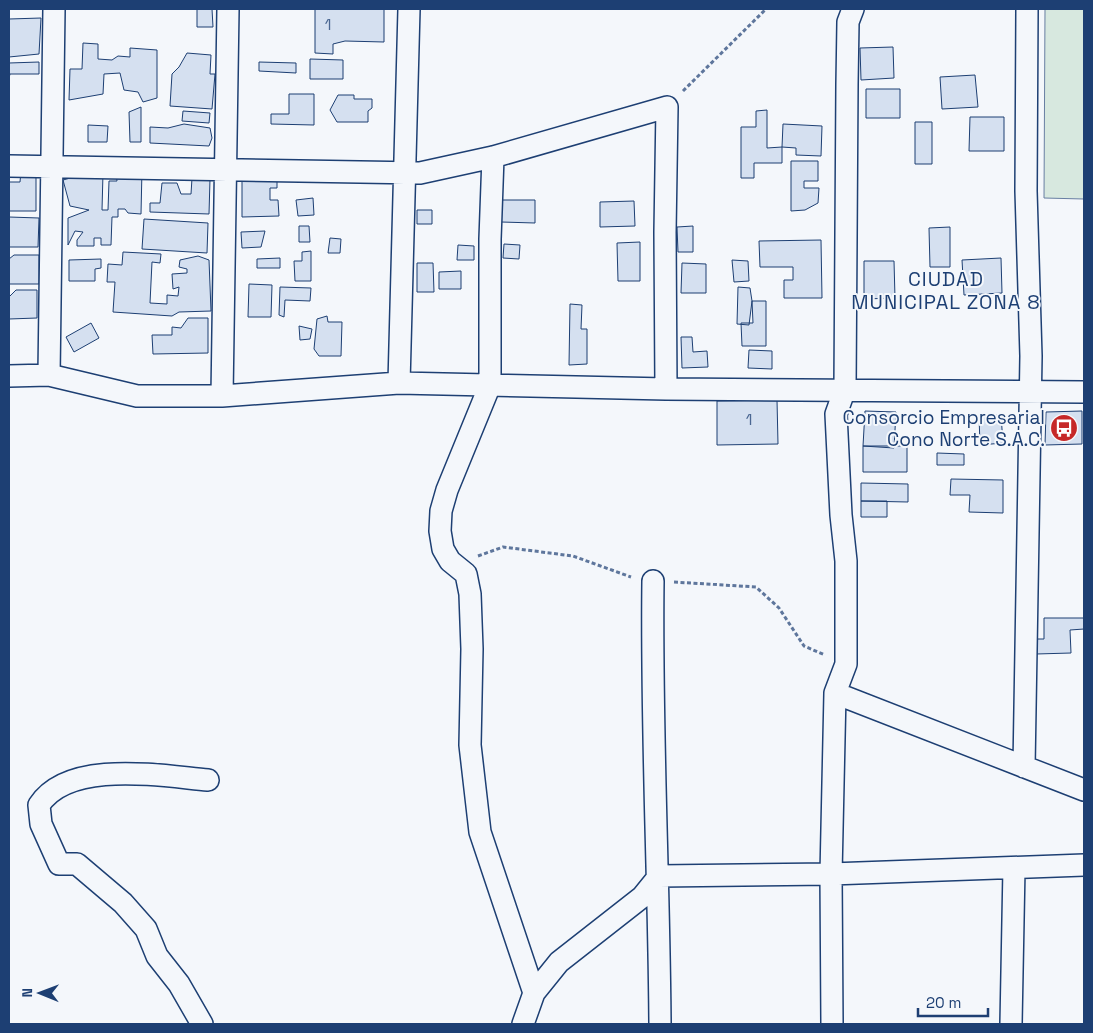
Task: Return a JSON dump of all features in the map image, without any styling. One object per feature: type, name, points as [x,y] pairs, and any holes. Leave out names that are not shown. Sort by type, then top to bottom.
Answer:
[{"type":"street","points":[[49,375],[54,9]]},
{"type":"street","points":[[222,396],[224,170],[228,9]]},
{"type":"street","points":[[399,384],[409,9]]},
{"type":"street","points":[[832,1024],[831,874],[835,693],[846,664],[846,561],[841,515],[836,414],[845,389],[848,22],[853,9]]},
{"type":"street","points":[[1024,767],[1031,356],[1026,146],[1027,9]]},
{"type":"street","points":[[9,166],[420,174],[493,157],[667,107],[665,232],[666,389]]},
{"type":"street","points":[[493,157],[490,239],[490,385],[447,490],[441,510],[440,531],[443,549],[450,561],[466,574],[470,594],[472,649],[470,745],[480,832],[534,993]]},
{"type":"street","points":[[9,376],[49,375],[137,396],[222,396],[399,384],[666,389],[1030,390],[1084,392]]},
{"type":"street","points":[[653,581],[652,683],[659,876],[660,1024]]},
{"type":"street","points":[[835,693],[1084,790]]},
{"type":"street","points":[[202,1024],[179,984],[156,956],[146,929],[117,898],[76,864],[59,864],[42,824],[39,805],[46,794],[57,788],[107,774],[132,772],[208,780]]},
{"type":"street","points":[[659,876],[831,874],[1084,865]]},
{"type":"street","points":[[1011,1024],[1014,868]]},
{"type":"street","points":[[524,1024],[534,993],[559,962],[642,897],[659,876]]},
{"type":"path","points":[[667,107],[766,9]]},
{"type":"shaded area","points":[[1045,9],[1084,9],[1084,199],[1044,198]]},
{"type":"building","points":[[197,9],[212,9],[213,27],[197,27]]},
{"type":"building","points":[[315,9],[384,9],[384,42],[345,41],[333,44],[333,54],[315,53]]},
{"type":"building","points":[[41,18],[39,54],[9,57],[9,19]]},
{"type":"building","points":[[83,43],[98,44],[98,59],[112,60],[118,56],[130,57],[130,48],[157,50],[157,98],[143,102],[138,92],[124,90],[120,73],[104,74],[103,94],[69,100],[70,69],[82,69]]},
{"type":"building","points":[[893,47],[894,78],[861,80],[860,48]]},
{"type":"building","points":[[187,53],[211,55],[210,74],[215,74],[212,109],[170,106],[172,74],[179,67]]},
{"type":"building","points":[[310,59],[343,60],[343,79],[310,79]]},
{"type":"building","points":[[39,62],[39,74],[10,74],[9,78],[9,63]]},
{"type":"building","points":[[259,62],[296,63],[296,73],[259,71]]},
{"type":"building","points":[[975,75],[978,107],[942,109],[940,77]]},
{"type":"building","points":[[866,89],[900,89],[900,118],[866,118]]},
{"type":"building","points":[[289,94],[314,94],[314,125],[271,124],[271,114],[289,114]]},
{"type":"building","points":[[338,95],[354,95],[354,99],[372,99],[372,108],[368,111],[368,122],[337,122],[330,110]]},
{"type":"building","points":[[141,107],[141,142],[130,142],[129,112]]},
{"type":"building","points":[[767,110],[767,148],[782,147],[782,163],[754,163],[754,178],[741,178],[741,127],[756,127],[756,111]]},
{"type":"building","points":[[183,111],[210,113],[209,123],[182,121]]},
{"type":"building","points":[[970,117],[1004,117],[1004,151],[969,151]]},
{"type":"building","points":[[915,122],[932,122],[932,164],[915,164]]},
{"type":"building","points":[[184,124],[210,128],[212,138],[209,146],[150,143],[150,127],[168,128]]},
{"type":"building","points":[[783,124],[822,126],[821,156],[796,155],[796,148],[782,147]]},
{"type":"building","points":[[88,125],[108,126],[107,142],[88,142]]},
{"type":"building","points":[[791,161],[818,161],[818,181],[804,181],[804,188],[819,188],[818,203],[805,210],[791,211]]},
{"type":"building","points":[[142,169],[141,214],[128,213],[125,209],[118,209],[118,217],[112,217],[111,245],[101,245],[101,238],[94,238],[94,246],[77,246],[77,240],[83,232],[75,231],[68,245],[68,218],[89,210],[70,206],[63,180],[89,173],[103,173],[102,210],[108,210],[109,181],[117,181],[116,173]]},
{"type":"building","points":[[36,170],[36,211],[9,211],[9,182],[20,182],[21,171]]},
{"type":"building","points":[[242,176],[277,176],[277,188],[270,188],[270,200],[278,200],[279,216],[242,217]]},
{"type":"building","points":[[192,178],[210,179],[209,214],[150,212],[150,203],[160,203],[162,183],[177,183],[181,194],[191,194]]},
{"type":"building","points":[[313,198],[314,215],[298,216],[296,200]]},
{"type":"building","points":[[502,200],[535,200],[535,223],[501,222]]},
{"type":"building","points":[[634,201],[635,226],[600,227],[600,202]]},
{"type":"building","points":[[417,210],[432,210],[432,224],[417,224]]},
{"type":"building","points":[[9,217],[39,218],[38,247],[9,247]]},
{"type":"building","points":[[144,219],[208,223],[207,253],[142,249]]},
{"type":"building","points":[[299,226],[309,226],[310,242],[299,242]]},
{"type":"building","points":[[693,226],[693,252],[678,252],[677,227]]},
{"type":"building","points":[[950,227],[950,267],[930,267],[929,228]]},
{"type":"building","points":[[265,231],[261,247],[242,248],[241,232]]},
{"type":"building","points":[[330,238],[341,239],[340,253],[328,253]]},
{"type":"building","points":[[821,240],[822,298],[784,298],[784,280],[793,280],[793,267],[760,267],[759,241]]},
{"type":"building","points":[[640,242],[640,281],[618,281],[617,243]]},
{"type":"building","points":[[504,244],[520,245],[519,259],[503,258]]},
{"type":"building","points":[[458,245],[474,246],[474,260],[457,260]]},
{"type":"building","points":[[311,251],[311,281],[295,281],[294,261],[302,261],[302,252]]},
{"type":"building","points":[[123,252],[161,254],[160,263],[152,262],[150,303],[167,304],[167,295],[178,296],[179,287],[173,289],[172,274],[187,273],[187,269],[179,267],[180,260],[198,256],[209,260],[211,311],[179,312],[172,316],[113,312],[115,282],[107,282],[108,264],[122,265]]},
{"type":"building","points":[[14,255],[39,255],[39,284],[9,284],[9,259]]},
{"type":"building","points":[[280,258],[280,268],[257,268],[257,259]]},
{"type":"building","points":[[1001,258],[1002,293],[964,295],[962,260]]},
{"type":"building","points":[[101,259],[101,268],[95,269],[95,281],[69,281],[69,260]]},
{"type":"building","points":[[732,260],[748,261],[749,281],[734,282]]},
{"type":"building","points":[[864,261],[894,261],[895,298],[864,299]]},
{"type":"building","points":[[417,263],[433,263],[434,292],[417,292]]},
{"type":"building","points":[[682,263],[706,264],[706,293],[681,293]]},
{"type":"building","points":[[461,271],[461,289],[439,289],[439,272]]},
{"type":"building","points":[[249,284],[272,285],[271,317],[248,317]]},
{"type":"building","points":[[280,287],[311,288],[310,301],[285,300],[284,317],[279,315]]},
{"type":"building","points":[[738,287],[750,288],[752,301],[749,325],[737,324]]},
{"type":"building","points":[[16,290],[37,290],[37,318],[9,319],[9,297]]},
{"type":"building","points":[[752,301],[766,301],[766,346],[742,346],[741,323],[753,323]]},
{"type":"building","points":[[570,304],[582,305],[581,329],[587,329],[587,364],[569,365]]},
{"type":"building","points":[[327,316],[328,322],[342,322],[341,356],[319,356],[314,349],[317,319]]},
{"type":"building","points":[[188,318],[208,318],[208,353],[153,354],[152,335],[172,335],[172,327],[181,328]]},
{"type":"building","points":[[91,323],[99,338],[74,352],[66,337]]},
{"type":"building","points":[[299,326],[312,329],[310,339],[300,340]]},
{"type":"building","points":[[681,337],[692,337],[693,352],[707,351],[708,367],[682,368]]},
{"type":"building","points":[[749,350],[772,351],[772,369],[748,368]]},
{"type":"building","points":[[777,400],[778,444],[717,445],[717,401]]},
{"type":"building","points":[[865,411],[896,412],[894,448],[863,446]]},
{"type":"building","name":"Consorcio Empresarial Cono Norte S.A.C.","points":[[1082,411],[1082,444],[1045,445],[1046,412]]},
{"type":"building","points":[[1001,415],[1003,443],[980,445],[979,416]]},
{"type":"building","points":[[863,446],[907,446],[907,472],[863,472]]},
{"type":"building","points":[[937,453],[964,454],[964,465],[937,465]]},
{"type":"building","points":[[951,479],[1003,480],[1003,513],[969,512],[970,495],[950,495]]},
{"type":"building","points":[[861,483],[908,484],[908,502],[861,501]]},
{"type":"building","points":[[861,501],[887,501],[887,517],[861,517]]},
{"type":"building","points":[[1044,618],[1084,618],[1084,629],[1070,630],[1071,653],[1036,654],[1036,639],[1044,639]]},
{"type":"place","name":"Consorcio Empresarial Cono Norte S.A.C.","points":[[1064,428]]},
{"type":"district","name":"CIUDAD MUNICIPAL ZONA 8","points":[[946,290]]}]
